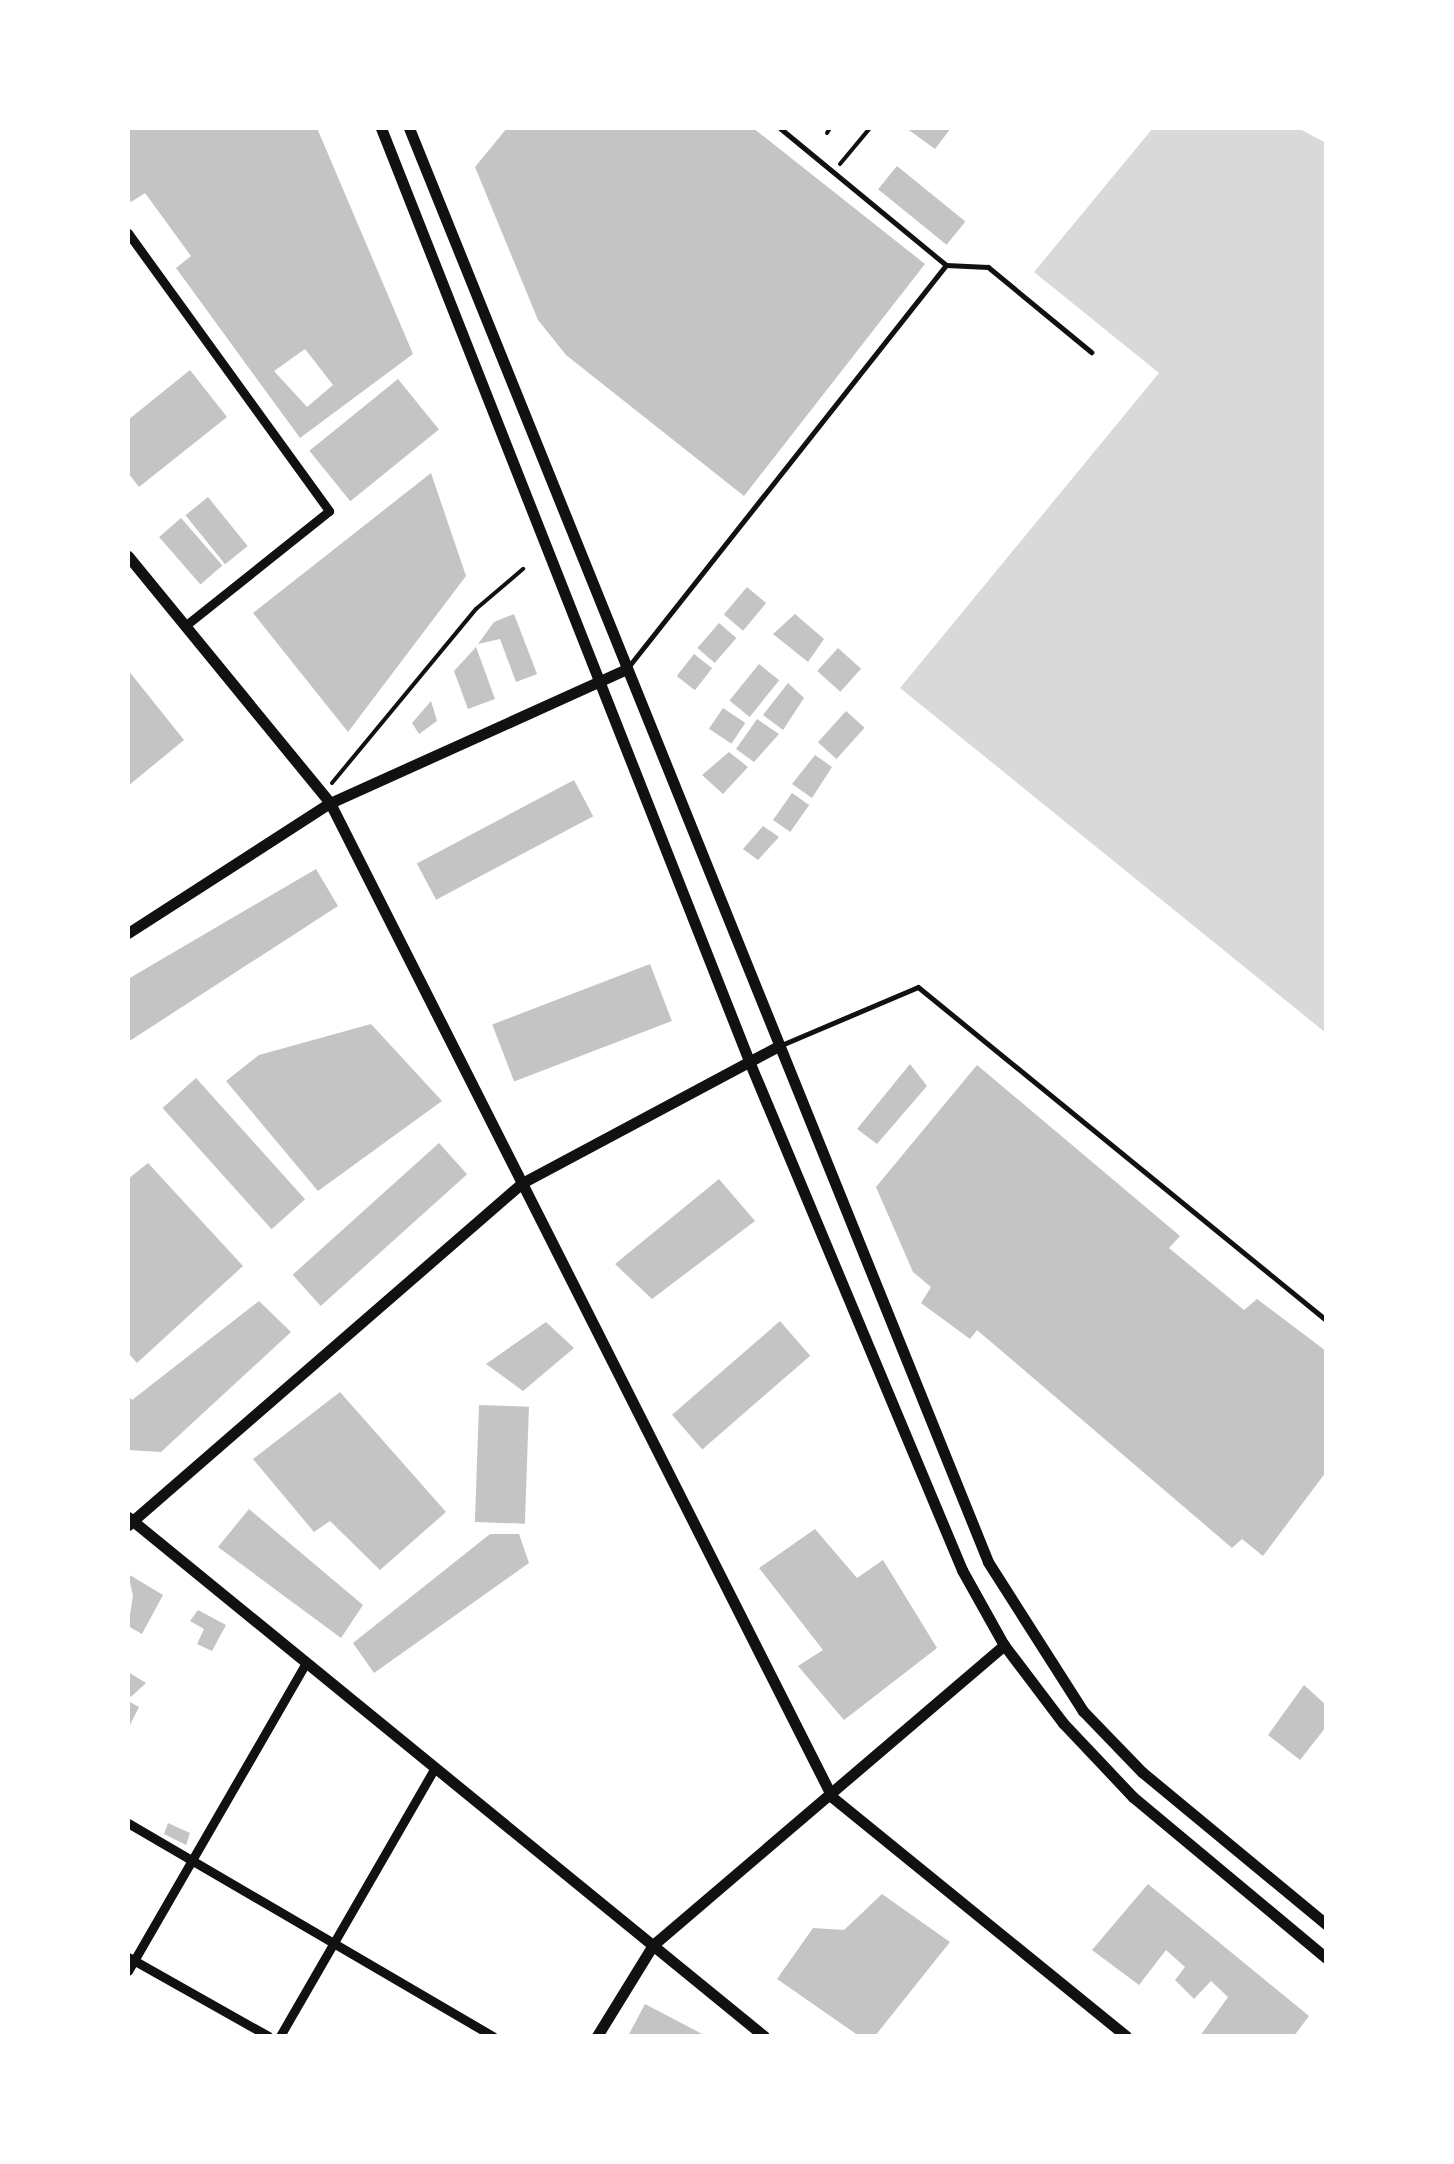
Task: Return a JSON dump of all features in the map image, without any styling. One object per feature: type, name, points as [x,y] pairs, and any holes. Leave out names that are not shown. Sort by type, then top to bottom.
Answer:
[{"type":"street","points":[[381,128],[749,1062],[962,1570],[1004,1646],[1063,1723],[1133,1796],[1326,1958]]},
{"type":"street","points":[[408,128],[776,1047],[988,1562],[1030,1635],[1083,1711],[1142,1772],[1326,1924]]},
{"type":"street","points":[[128,233],[329,511],[184,626]]},
{"type":"street","points":[[128,556],[327,799],[832,1796],[1126,2036]]},
{"type":"street","points":[[128,933],[327,799],[627,669]]},
{"type":"street","points":[[764,2036],[128,1521],[522,1183],[776,1047]]},
{"type":"street","points":[[597,2036],[652,1946],[1004,1646]]},
{"type":"street","points":[[268,2036],[129,1963],[306,1663]]},
{"type":"street","points":[[280,2036],[435,1768]]},
{"type":"street","points":[[128,1823],[493,2036]]},
{"type":"lane","points":[[780,128],[946,265],[988,268],[1090,352]]},
{"type":"lane","points":[[627,669],[946,265]]},
{"type":"lane","points":[[776,1047],[918,987],[1326,1320]]},
{"type":"path","points":[[833,172],[870,128]]},
{"type":"path","points":[[327,799],[476,609],[523,569]]},
{"type":"shaded area","points":[[1153,128],[1298,128],[1326,143],[1326,1033],[900,688],[1159,373],[1034,272]]},
{"type":"building","points":[[128,128],[317,128],[413,354],[300,438],[176,268],[191,256],[145,193],[131,202]],"holes":[[[305,349],[333,385],[307,407],[274,371]]]},
{"type":"building","points":[[507,128],[753,128],[925,264],[744,496],[566,355],[538,320],[475,167]]},
{"type":"building","points":[[906,128],[951,128],[935,149]]},
{"type":"building","points":[[897,166],[965,221],[947,245],[878,189]]},
{"type":"building","points":[[190,370],[227,417],[139,487],[128,473],[128,420]]},
{"type":"building","points":[[398,379],[439,430],[350,501],[309,451]]},
{"type":"building","points":[[431,473],[466,576],[348,732],[253,613]]},
{"type":"building","points":[[208,497],[248,546],[225,564],[185,515]]},
{"type":"building","points":[[181,518],[222,566],[200,585],[159,537]]},
{"type":"building","points":[[747,587],[766,603],[743,631],[724,615]]},
{"type":"building","points":[[514,614],[537,674],[516,682],[500,639],[478,644],[494,622]]},
{"type":"building","points":[[795,614],[824,639],[808,662],[773,634]]},
{"type":"building","points":[[719,623],[736,638],[715,663],[697,648]]},
{"type":"building","points":[[476,647],[495,699],[468,709],[454,671]]},
{"type":"building","points":[[838,648],[861,669],[840,692],[817,671]]},
{"type":"building","points":[[694,654],[712,668],[695,690],[677,676]]},
{"type":"building","points":[[759,664],[779,680],[750,717],[729,701]]},
{"type":"building","points":[[128,670],[184,740],[128,786]]},
{"type":"building","points":[[788,683],[804,698],[783,730],[763,715]]},
{"type":"building","points":[[431,701],[437,721],[419,734],[412,723]]},
{"type":"building","points":[[723,708],[745,723],[731,744],[709,729]]},
{"type":"building","points":[[846,711],[865,728],[836,759],[818,742]]},
{"type":"building","points":[[757,719],[779,734],[754,762],[736,749]]},
{"type":"building","points":[[729,752],[748,767],[723,794],[702,775]]},
{"type":"building","points":[[815,755],[832,767],[812,798],[792,784]]},
{"type":"building","points":[[574,780],[593,816],[436,900],[417,864]]},
{"type":"building","points":[[792,793],[809,805],[790,832],[773,820]]},
{"type":"building","points":[[763,826],[779,837],[758,860],[743,849]]},
{"type":"building","points":[[316,869],[338,906],[128,1042],[128,979]]},
{"type":"building","points":[[650,964],[672,1021],[514,1082],[492,1025]]},
{"type":"building","points":[[371,1024],[442,1101],[318,1191],[226,1081],[259,1055]]},
{"type":"building","points":[[910,1064],[927,1086],[877,1144],[857,1129]]},
{"type":"building","points":[[977,1065],[1180,1236],[1169,1248],[1244,1310],[1257,1299],[1326,1351],[1326,1472],[1263,1556],[1242,1539],[1232,1548],[977,1330],[970,1339],[921,1303],[931,1287],[913,1272],[876,1187]]},
{"type":"building","points":[[196,1078],[305,1199],[272,1229],[163,1108]]},
{"type":"building","points":[[439,1143],[467,1174],[321,1306],[293,1275]]},
{"type":"building","points":[[148,1163],[243,1266],[137,1363],[128,1353],[128,1179]]},
{"type":"building","points":[[719,1179],[755,1221],[652,1299],[615,1264]]},
{"type":"building","points":[[259,1301],[291,1332],[161,1452],[128,1450],[128,1395],[132,1400]]},
{"type":"building","points":[[780,1321],[810,1356],[702,1450],[672,1415]]},
{"type":"building","points":[[546,1322],[574,1348],[523,1391],[486,1364]]},
{"type":"building","points":[[340,1392],[446,1512],[380,1570],[330,1521],[314,1532],[253,1459]]},
{"type":"building","points":[[479,1405],[529,1407],[525,1524],[475,1522]]},
{"type":"building","points":[[249,1509],[363,1605],[341,1638],[218,1547]]},
{"type":"building","points":[[815,1529],[857,1578],[883,1560],[937,1648],[844,1720],[798,1666],[823,1650],[759,1568]]},
{"type":"building","points":[[490,1534],[519,1534],[529,1563],[374,1673],[353,1643]]},
{"type":"building","points":[[128,1574],[163,1595],[142,1634],[128,1626],[133,1596]]},
{"type":"building","points":[[198,1610],[226,1625],[212,1651],[197,1644],[204,1629],[190,1621]]},
{"type":"building","points":[[128,1672],[146,1683],[131,1697],[128,1695]]},
{"type":"building","points":[[1304,1685],[1326,1705],[1326,1727],[1300,1760],[1268,1735]]},
{"type":"building","points":[[128,1701],[139,1707],[128,1729]]},
{"type":"building","points":[[168,1823],[190,1833],[186,1845],[164,1834]]},
{"type":"building","points":[[1148,1884],[1309,2016],[1294,2036],[1200,2036],[1228,1997],[1211,1981],[1194,1999],[1175,1980],[1185,1967],[1166,1950],[1139,1985],[1092,1950]]},
{"type":"building","points":[[882,1894],[950,1942],[875,2036],[859,2036],[777,1979],[813,1928],[844,1930]]},
{"type":"building","points":[[645,2004],[706,2036],[628,2036]]}]
